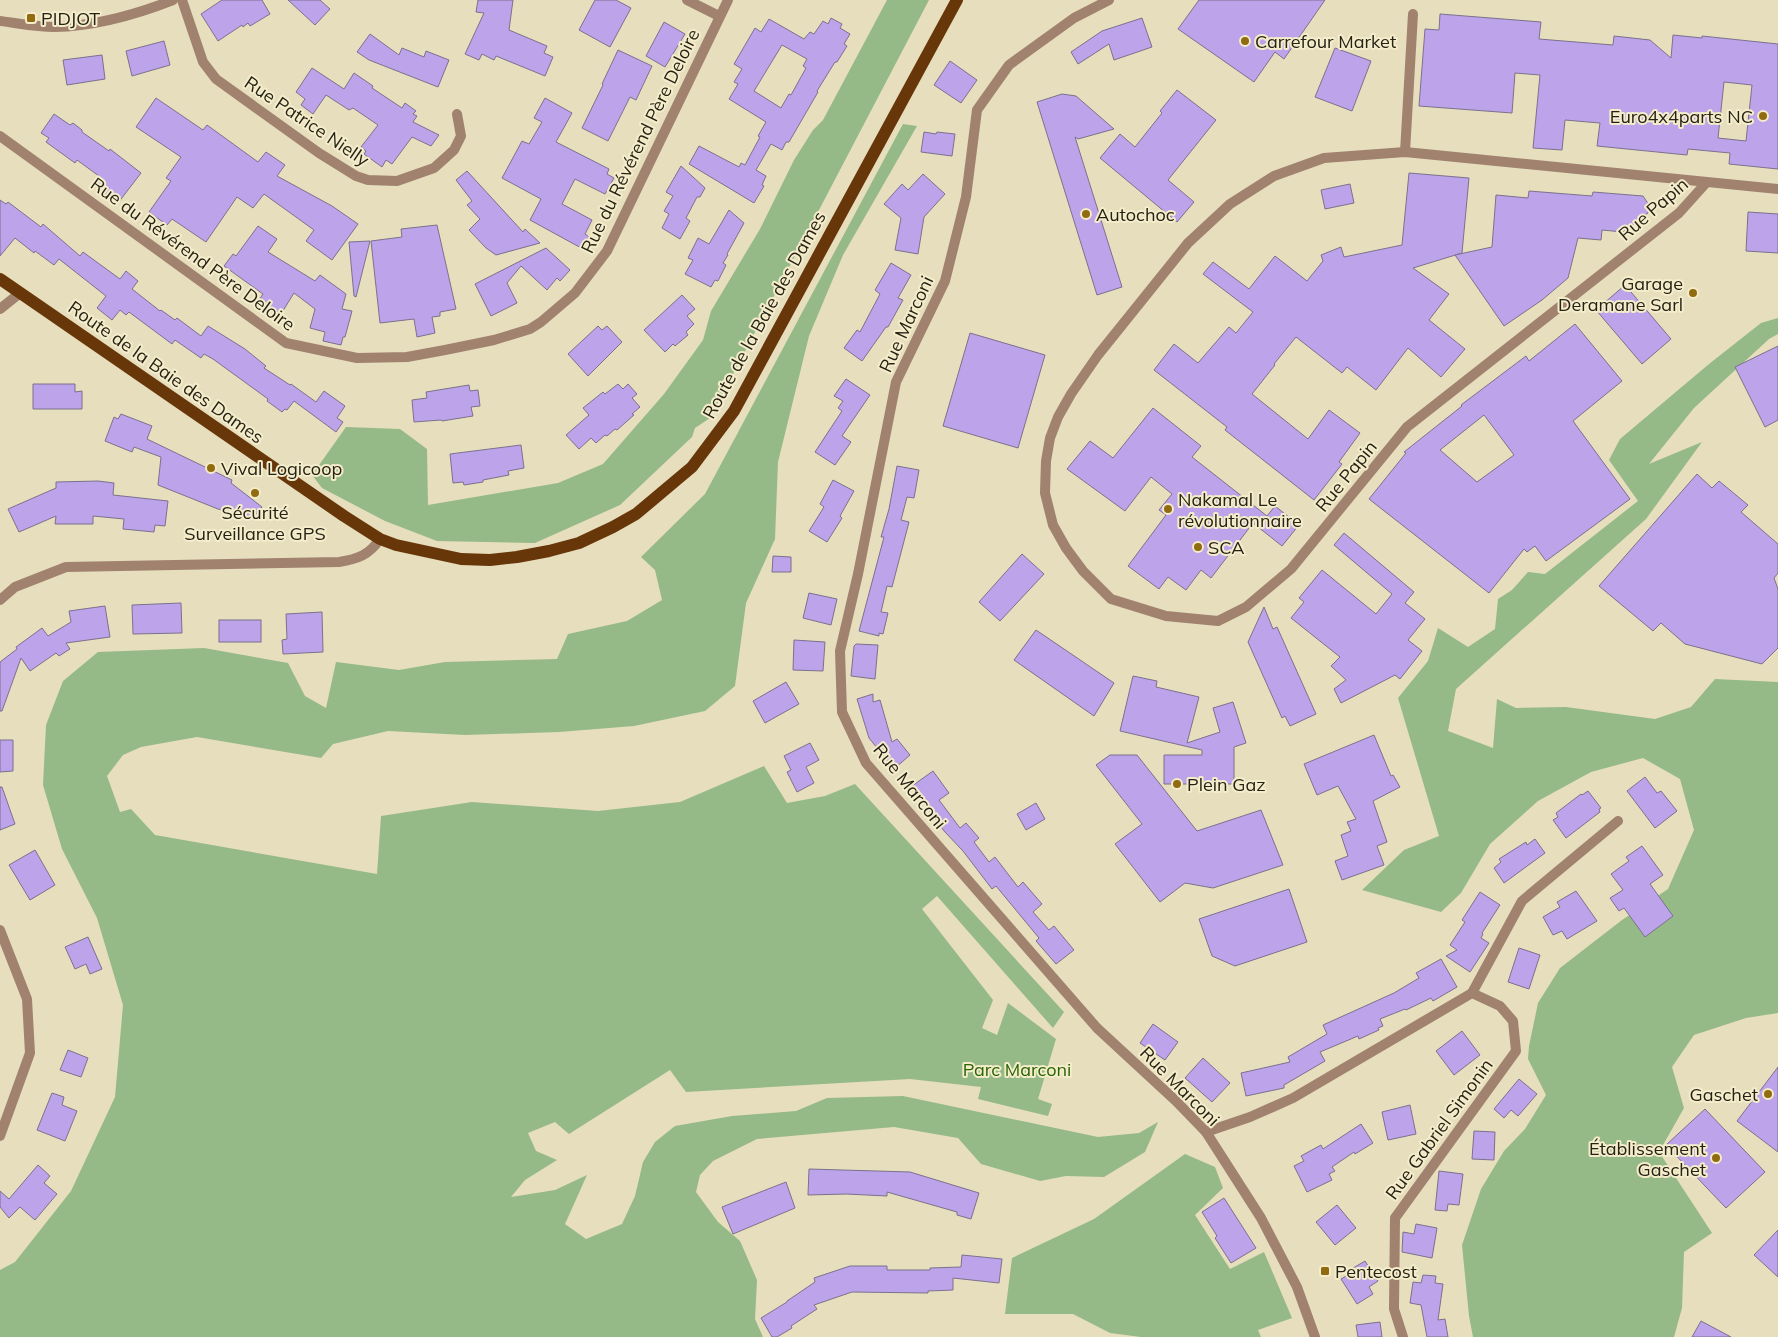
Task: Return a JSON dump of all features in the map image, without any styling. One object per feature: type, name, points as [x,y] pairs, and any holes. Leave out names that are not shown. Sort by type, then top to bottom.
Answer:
[{"type":"main road","name":"Route de la Baie des Dames","points":[[0,278],[380,539],[396,545],[461,559],[490,560],[517,558],[579,543],[636,514],[692,468],[734,411],[957,0]]},
{"type":"street","points":[[0,21],[53,27],[110,21],[140,13],[173,0]]},
{"type":"street","name":"Rue Patrice Nielly","points":[[182,0],[203,62],[216,79],[312,148],[356,176],[368,180],[397,182],[434,168],[454,150],[461,136],[457,114]]},
{"type":"street","points":[[687,0],[719,16]]},
{"type":"street","name":"Rue du Révérend Père Deloire","points":[[0,136],[286,343],[316,351],[358,358],[407,357],[494,340],[530,328],[553,312],[575,292],[607,251],[728,0]]},
{"type":"street","name":"Rue Marconi","points":[[1109,0],[1074,18],[1009,65],[977,110],[966,197],[945,281],[896,382],[858,574],[840,651],[842,712],[866,763],[1098,1028],[1176,1101],[1206,1132],[1266,1226],[1297,1287],[1315,1337]]},
{"type":"street","points":[[1405,152],[1413,14]]},
{"type":"street","name":"Rue Papin","points":[[1706,183],[1678,213],[1407,427],[1291,569],[1246,606],[1218,621],[1166,616],[1111,599],[1087,576],[1066,548],[1053,525],[1046,493],[1046,461],[1050,438],[1058,417],[1071,394],[1098,355],[1188,243],[1230,204],[1274,176],[1324,158],[1405,152],[1778,189]]},
{"type":"street","points":[[0,309],[20,293]]},
{"type":"street","points":[[0,600],[15,587],[66,567],[339,562],[355,560],[364,556],[371,551],[380,539]]},
{"type":"street","points":[[1206,1132],[1250,1117],[1293,1098],[1472,993],[1522,901],[1618,821]]},
{"type":"street","points":[[0,930],[27,999],[30,1053],[0,1136]]},
{"type":"street","name":"Rue Gabriel Simonin","points":[[1403,1337],[1394,1309],[1395,1218],[1516,1051],[1513,1021],[1500,1006],[1472,993]]},
{"type":"green space","points":[[887,0],[929,0],[710,418],[695,428],[692,437],[620,505],[535,543],[437,541],[385,521],[322,488],[312,475],[346,427],[400,429],[427,449],[428,505],[558,483],[603,464],[664,394],[703,340],[711,311],[760,229],[794,160],[813,130],[823,120]]},
{"type":"green space","name":"Parc Marconi","points":[[903,124],[917,126],[843,255],[809,336],[778,462],[775,539],[746,603],[735,686],[705,711],[634,726],[559,732],[465,735],[388,731],[333,744],[321,758],[197,737],[141,747],[123,755],[107,776],[120,812],[131,809],[155,835],[377,874],[381,816],[472,802],[598,811],[680,802],[764,766],[787,803],[825,796],[855,784],[1064,1012],[1053,1028],[937,896],[922,909],[993,1000],[982,1028],[997,1035],[1008,1003],[1056,1039],[1038,1099],[1052,1104],[1048,1116],[978,1099],[981,1087],[910,1079],[686,1092],[670,1070],[569,1134],[555,1122],[528,1133],[536,1151],[557,1160],[525,1180],[511,1197],[555,1190],[587,1175],[565,1224],[586,1239],[622,1224],[635,1196],[643,1162],[655,1142],[675,1126],[732,1116],[796,1111],[827,1098],[903,1096],[1098,1137],[1139,1133],[1158,1122],[1145,1152],[1104,1177],[1066,1176],[1040,1181],[981,1164],[958,1138],[894,1127],[757,1139],[713,1161],[700,1175],[696,1192],[718,1222],[740,1241],[757,1280],[755,1319],[763,1337],[0,1337],[0,1270],[15,1262],[71,1191],[115,1097],[123,1005],[97,918],[62,849],[43,785],[46,725],[63,681],[98,652],[204,648],[288,663],[305,696],[326,708],[336,662],[399,670],[445,662],[557,659],[568,634],[627,621],[662,600],[655,570],[641,557],[705,494]]},
{"type":"green space","points":[[1778,318],[1778,334],[1769,339],[1694,408],[1649,464],[1702,442],[1646,519],[1456,689],[1448,731],[1493,748],[1497,699],[1516,708],[1566,707],[1655,719],[1691,707],[1715,679],[1778,682],[1778,1013],[1746,1018],[1694,1035],[1672,1067],[1684,1108],[1659,1152],[1712,1233],[1684,1252],[1682,1308],[1674,1337],[1473,1337],[1462,1245],[1481,1189],[1504,1151],[1525,1129],[1546,1095],[1528,1059],[1538,1003],[1560,968],[1622,920],[1668,889],[1694,830],[1680,779],[1643,758],[1591,772],[1538,801],[1490,844],[1461,893],[1441,912],[1362,890],[1404,850],[1439,836],[1398,698],[1428,661],[1438,628],[1468,647],[1495,629],[1498,599],[1512,590],[1528,572],[1545,574],[1638,501],[1609,460],[1620,439],[1761,323]]},
{"type":"green space","points":[[1185,1154],[1215,1167],[1223,1188],[1195,1215],[1230,1269],[1264,1252],[1292,1318],[1258,1330],[1261,1337],[1141,1337],[1110,1333],[1073,1314],[1005,1314],[1012,1258],[1094,1219]]},
{"type":"building","points":[[222,0],[262,0],[270,14],[250,26],[248,23],[243,27],[242,25],[218,41],[201,14]]},
{"type":"building","points":[[288,0],[320,0],[330,9],[315,25]]},
{"type":"building","points":[[478,0],[513,0],[509,30],[547,46],[544,53],[553,57],[545,76],[496,56],[494,60],[482,54],[479,60],[465,54],[484,13],[476,12]]},
{"type":"building","points":[[595,0],[616,0],[631,8],[610,47],[579,30]]},
{"type":"building","name":"Carrefour Market","points":[[1199,0],[1325,0],[1284,59],[1275,52],[1254,82],[1178,29]]},
{"type":"building","points":[[1440,14],[1541,22],[1539,39],[1613,45],[1614,36],[1650,40],[1671,58],[1673,35],[1778,44],[1778,169],[1729,164],[1730,153],[1688,149],[1687,155],[1597,146],[1600,123],[1565,120],[1562,150],[1533,148],[1540,75],[1515,73],[1512,113],[1419,106],[1425,29],[1439,30]],"holes":[[[1724,82],[1752,85],[1746,141],[1718,138]]]},
{"type":"building","points":[[831,18],[842,24],[840,28],[850,34],[844,44],[847,46],[817,91],[789,142],[786,142],[782,150],[771,144],[756,170],[766,176],[762,185],[764,186],[754,203],[689,164],[699,146],[739,167],[741,163],[745,165],[760,137],[758,136],[766,122],[729,99],[738,84],[734,82],[742,69],[734,64],[755,28],[761,32],[769,19],[804,39],[810,32],[814,34],[823,21],[828,24]],"holes":[[[782,45],[807,59],[803,66],[806,68],[791,95],[789,94],[781,108],[754,91]]]},
{"type":"building","points":[[1142,18],[1152,47],[1114,60],[1109,44],[1078,64],[1071,52],[1102,31]]},
{"type":"building","points":[[664,22],[685,34],[665,67],[646,56]]},
{"type":"building","points":[[370,34],[399,55],[402,48],[424,57],[426,51],[449,60],[438,87],[369,60],[357,52]]},
{"type":"building","points":[[164,41],[170,65],[132,76],[126,51]]},
{"type":"building","points":[[1335,48],[1371,61],[1352,111],[1315,97]]},
{"type":"building","points":[[618,50],[652,66],[636,100],[630,97],[608,141],[582,128]]},
{"type":"building","points":[[102,55],[105,79],[67,85],[63,60]]},
{"type":"building","points":[[950,61],[977,80],[961,103],[934,85]]},
{"type":"building","points":[[312,68],[344,89],[354,73],[373,86],[372,88],[402,108],[405,103],[416,111],[413,114],[417,116],[413,122],[439,135],[431,146],[412,137],[392,164],[386,160],[382,167],[364,154],[366,151],[361,147],[378,125],[353,108],[349,110],[326,95],[313,114],[301,105],[305,99],[296,92]]},
{"type":"building","points":[[1177,90],[1216,120],[1168,180],[1194,202],[1177,222],[1100,158],[1120,134],[1135,147],[1162,113],[1160,111]]},
{"type":"building","name":"Autochoc","points":[[1062,94],[1076,96],[1114,129],[1078,139],[1075,137],[1122,287],[1097,295],[1037,102]]},
{"type":"building","points":[[156,98],[203,130],[207,125],[258,162],[266,152],[285,165],[277,176],[332,206],[358,224],[332,260],[306,241],[314,230],[264,194],[253,208],[237,197],[206,242],[172,219],[167,225],[149,212],[171,181],[166,178],[181,157],[136,127]]},
{"type":"building","points":[[545,98],[572,113],[556,142],[609,169],[607,174],[614,178],[605,194],[575,179],[562,204],[592,220],[585,234],[589,237],[583,249],[530,220],[541,199],[502,178],[522,141],[529,144],[542,122],[534,118]]},
{"type":"building","points":[[54,114],[70,125],[73,123],[82,132],[109,151],[110,149],[141,173],[118,203],[93,184],[99,176],[77,160],[75,163],[46,142],[49,138],[41,133]]},
{"type":"building","points":[[924,132],[955,134],[952,156],[921,152]]},
{"type":"building","points":[[681,166],[705,188],[700,197],[697,197],[686,218],[690,221],[680,239],[662,228],[669,214],[664,211],[673,196],[666,192]]},
{"type":"building","points":[[467,171],[523,232],[525,229],[540,243],[496,255],[486,248],[469,230],[480,219],[467,205],[472,201],[456,180]]},
{"type":"building","points":[[1409,173],[1469,178],[1462,253],[1413,268],[1449,294],[1429,320],[1465,349],[1441,377],[1408,348],[1376,390],[1347,367],[1342,373],[1296,337],[1252,394],[1308,439],[1329,410],[1360,433],[1339,462],[1342,464],[1314,500],[1225,430],[1227,427],[1154,370],[1174,344],[1198,363],[1229,327],[1236,333],[1253,312],[1203,274],[1213,262],[1249,289],[1275,256],[1307,281],[1323,261],[1321,255],[1341,247],[1344,257],[1402,245]]},
{"type":"building","points":[[923,174],[945,194],[924,217],[918,254],[895,250],[901,218],[884,204],[902,184],[908,190]]},
{"type":"building","points":[[1350,184],[1354,203],[1325,209],[1321,190]]},
{"type":"building","points":[[1529,191],[1592,196],[1593,192],[1643,196],[1649,205],[1648,213],[1623,232],[1602,230],[1601,240],[1578,238],[1568,278],[1542,300],[1504,326],[1455,255],[1492,247],[1496,195],[1528,198]]},
{"type":"building","points":[[0,200],[6,204],[8,202],[41,227],[43,224],[80,256],[83,252],[120,279],[126,271],[138,281],[132,289],[160,311],[175,320],[177,318],[201,336],[208,326],[245,349],[266,366],[264,368],[316,402],[324,391],[345,406],[337,418],[343,422],[336,432],[294,401],[287,410],[285,409],[282,412],[267,401],[268,399],[213,359],[204,354],[201,358],[175,340],[172,344],[129,312],[126,315],[120,310],[112,320],[97,308],[106,296],[59,259],[54,265],[35,251],[34,253],[15,238],[0,256]]},
{"type":"building","points":[[729,210],[744,223],[727,254],[723,263],[726,265],[718,281],[715,280],[711,287],[685,274],[693,260],[688,258],[698,238],[709,244]]},
{"type":"building","points":[[1748,212],[1778,214],[1778,253],[1746,251]]},
{"type":"building","points":[[437,225],[456,309],[440,312],[440,316],[432,317],[435,333],[417,337],[414,319],[380,323],[371,241],[402,237],[401,229]]},
{"type":"building","points":[[258,226],[277,239],[268,252],[315,281],[320,275],[346,294],[342,309],[352,311],[341,345],[323,341],[325,332],[310,328],[315,309],[294,293],[281,314],[259,300],[263,294],[224,266],[233,254],[236,256]]},
{"type":"building","points":[[370,241],[356,297],[354,296],[349,242]]},
{"type":"building","points":[[546,248],[570,270],[560,281],[557,278],[547,290],[521,266],[507,283],[517,303],[491,316],[475,284]]},
{"type":"building","points":[[891,263],[911,275],[898,298],[903,300],[888,327],[886,327],[862,361],[844,348],[857,330],[860,332],[880,294],[875,290]]},
{"type":"building","points":[[1625,285],[1671,339],[1642,364],[1596,310]]},
{"type":"building","points":[[682,295],[695,309],[687,316],[694,324],[686,332],[688,335],[675,346],[673,344],[665,352],[644,330]]},
{"type":"building","points":[[1575,324],[1622,381],[1573,421],[1630,499],[1546,561],[1535,546],[1527,552],[1524,549],[1489,593],[1369,499],[1406,453],[1404,452],[1461,405],[1526,356],[1529,361]],"holes":[[[1484,415],[1514,455],[1477,482],[1440,450]]]},
{"type":"building","points":[[598,326],[602,330],[607,326],[622,342],[588,376],[568,354]]},
{"type":"building","points":[[970,333],[1045,355],[1018,448],[943,426]]},
{"type":"building","points":[[1778,346],[1778,420],[1765,427],[1735,367]]},
{"type":"building","points":[[846,379],[870,395],[842,436],[851,442],[835,465],[815,452],[842,411],[838,408],[843,401],[834,396]]},
{"type":"building","points":[[33,384],[75,384],[75,392],[82,391],[82,409],[33,409]]},
{"type":"building","points":[[618,384],[623,389],[628,384],[637,394],[632,398],[640,407],[617,430],[615,429],[607,436],[605,435],[596,443],[591,438],[579,449],[566,435],[589,415],[583,408],[603,392],[605,394]]},
{"type":"building","points":[[469,385],[470,391],[478,390],[480,406],[471,407],[473,416],[442,421],[414,422],[412,400],[427,398],[426,392]]},
{"type":"building","points":[[1153,408],[1201,446],[1192,457],[1267,516],[1275,506],[1299,525],[1282,546],[1253,523],[1211,578],[1201,570],[1186,590],[1168,577],[1159,589],[1128,566],[1166,515],[1159,510],[1172,494],[1151,477],[1125,511],[1067,469],[1090,441],[1113,458]]},
{"type":"building","points":[[121,414],[152,426],[147,439],[232,480],[231,483],[262,507],[252,519],[218,509],[158,485],[161,457],[134,447],[132,452],[105,441],[114,417],[118,419]]},
{"type":"building","points":[[521,445],[524,468],[508,471],[509,475],[483,480],[483,482],[464,485],[463,482],[453,483],[450,454]]},
{"type":"building","points":[[897,466],[919,470],[914,498],[907,497],[901,520],[909,522],[892,587],[887,586],[881,612],[888,613],[883,634],[879,633],[879,636],[859,631],[884,537],[881,537],[889,509]]},
{"type":"building","points":[[1697,474],[1712,488],[1719,481],[1748,505],[1741,512],[1778,544],[1778,573],[1774,578],[1778,589],[1778,648],[1762,664],[1685,644],[1661,623],[1653,631],[1599,586]]},
{"type":"building","points":[[833,480],[854,491],[840,516],[842,518],[827,542],[809,531],[824,507],[820,504]]},
{"type":"building","points":[[98,481],[114,483],[113,495],[168,501],[165,526],[155,525],[154,532],[123,529],[124,519],[93,516],[93,524],[55,524],[56,516],[19,532],[8,509],[56,488],[56,482]]},
{"type":"building","points":[[1344,533],[1414,592],[1405,603],[1425,619],[1408,640],[1422,651],[1400,679],[1395,675],[1341,703],[1334,689],[1346,680],[1331,666],[1340,657],[1291,618],[1304,602],[1299,598],[1322,570],[1376,614],[1392,594],[1334,545]]},
{"type":"building","points":[[1022,554],[1044,574],[1000,621],[979,602]]},
{"type":"building","points":[[773,556],[791,557],[791,572],[772,572]]},
{"type":"building","points":[[809,593],[837,599],[831,625],[803,618]]},
{"type":"building","points":[[181,603],[182,633],[133,634],[132,605]]},
{"type":"building","points":[[105,606],[110,637],[66,643],[70,649],[59,656],[56,653],[30,671],[21,658],[2,711],[0,711],[0,662],[17,649],[16,647],[42,628],[48,636],[71,622],[69,611]]},
{"type":"building","points":[[1264,607],[1273,629],[1277,627],[1316,714],[1290,726],[1285,716],[1282,718],[1248,642]]},
{"type":"building","points":[[322,612],[323,652],[283,654],[282,640],[287,639],[286,614]]},
{"type":"building","points":[[219,620],[261,620],[261,642],[219,642]]},
{"type":"building","points":[[1036,630],[1114,683],[1094,716],[1014,660]]},
{"type":"building","points":[[794,640],[825,642],[823,671],[793,670]]},
{"type":"building","points":[[856,644],[878,645],[875,679],[851,676],[854,646]]},
{"type":"building","points":[[1133,676],[1157,681],[1156,687],[1199,697],[1187,743],[1220,732],[1213,708],[1233,702],[1246,743],[1234,747],[1234,784],[1164,784],[1164,755],[1202,755],[1202,750],[1120,731]]},
{"type":"building","points":[[786,682],[799,704],[765,723],[753,701]]},
{"type":"building","points":[[873,694],[873,702],[880,700],[892,742],[897,739],[910,755],[894,769],[869,738],[857,699]]},
{"type":"building","points":[[1374,735],[1391,776],[1393,775],[1400,787],[1373,801],[1387,842],[1377,846],[1384,865],[1342,880],[1335,861],[1348,856],[1341,835],[1351,831],[1347,822],[1356,819],[1338,786],[1317,795],[1304,764]]},
{"type":"building","points":[[0,740],[13,740],[13,771],[0,772]]},
{"type":"building","points":[[810,743],[819,760],[806,767],[814,783],[797,792],[787,772],[791,770],[784,756]]},
{"type":"building","points":[[1110,755],[1137,755],[1197,831],[1261,810],[1283,865],[1213,888],[1185,883],[1160,902],[1115,844],[1142,824],[1096,765]]},
{"type":"building","points":[[933,771],[949,793],[939,800],[960,828],[966,823],[979,838],[974,842],[989,862],[995,857],[1018,887],[1023,882],[1042,904],[1033,912],[1049,930],[1054,926],[1074,950],[1056,964],[1036,941],[1039,938],[996,886],[992,889],[963,851],[944,831],[912,786]]},
{"type":"building","points":[[1645,777],[1657,793],[1661,791],[1677,811],[1655,828],[1627,791]]},
{"type":"building","points":[[0,787],[2,787],[15,824],[0,830]]},
{"type":"building","points":[[1588,791],[1601,808],[1599,809],[1600,812],[1566,838],[1553,820],[1558,817],[1556,813]]},
{"type":"building","points":[[1036,803],[1045,819],[1026,830],[1017,814]]},
{"type":"building","points":[[1535,839],[1545,853],[1504,883],[1494,868],[1501,862],[1499,859],[1526,842],[1527,845]]},
{"type":"building","points":[[1642,846],[1663,875],[1650,884],[1673,916],[1645,937],[1624,908],[1619,911],[1610,898],[1623,890],[1611,874],[1629,861],[1626,857]]},
{"type":"building","points":[[35,850],[55,885],[30,900],[9,865]]},
{"type":"building","points":[[1289,889],[1307,942],[1235,966],[1212,956],[1199,919]]},
{"type":"building","points":[[1576,891],[1597,921],[1567,939],[1562,931],[1553,935],[1543,917],[1560,907],[1557,902]]},
{"type":"building","points":[[1480,892],[1500,905],[1482,933],[1481,938],[1489,943],[1470,972],[1446,956],[1457,950],[1450,945],[1465,922],[1462,920]]},
{"type":"building","points":[[88,937],[102,969],[90,974],[86,964],[75,969],[65,947]]},
{"type":"building","points":[[1519,948],[1540,955],[1529,989],[1508,982]]},
{"type":"building","points":[[1441,959],[1457,987],[1433,1001],[1431,998],[1406,1010],[1380,1019],[1383,1026],[1378,1028],[1379,1030],[1359,1039],[1358,1036],[1320,1052],[1325,1061],[1284,1085],[1284,1088],[1246,1096],[1241,1073],[1290,1062],[1288,1057],[1327,1034],[1323,1025],[1394,993],[1419,978],[1416,973]]},
{"type":"building","points":[[1153,1024],[1178,1042],[1165,1060],[1140,1043]]},
{"type":"building","points":[[1462,1031],[1480,1055],[1454,1075],[1436,1051]]},
{"type":"building","points":[[68,1050],[88,1058],[81,1077],[60,1070]]},
{"type":"building","points":[[1203,1058],[1230,1083],[1212,1102],[1185,1078]]},
{"type":"building","name":"Gaschet","points":[[1778,1067],[1778,1152],[1737,1121]]},
{"type":"building","points":[[1519,1079],[1537,1094],[1518,1116],[1511,1110],[1504,1118],[1494,1109]]},
{"type":"building","points":[[52,1093],[64,1097],[62,1105],[77,1111],[65,1141],[37,1130]]},
{"type":"building","points":[[1410,1105],[1416,1134],[1388,1140],[1382,1112]]},
{"type":"building","name":"Établissement Gaschet","points":[[1705,1109],[1765,1172],[1726,1208],[1666,1145]]},
{"type":"building","points":[[1361,1124],[1373,1143],[1355,1154],[1354,1152],[1332,1167],[1335,1171],[1329,1174],[1332,1180],[1307,1192],[1294,1166],[1304,1161],[1301,1156],[1321,1145],[1323,1149]]},
{"type":"building","points":[[1474,1131],[1495,1132],[1494,1160],[1472,1159]]},
{"type":"building","points":[[38,1165],[50,1176],[44,1183],[57,1194],[35,1220],[20,1207],[9,1218],[0,1207],[0,1191],[9,1199]]},
{"type":"building","points":[[809,1169],[910,1172],[979,1193],[971,1219],[957,1215],[957,1212],[887,1192],[887,1196],[808,1195]]},
{"type":"building","points":[[1439,1171],[1463,1174],[1459,1205],[1448,1204],[1447,1211],[1435,1210]]},
{"type":"building","points":[[786,1182],[795,1208],[733,1234],[722,1207]]},
{"type":"building","points":[[1224,1198],[1256,1248],[1231,1263],[1215,1238],[1217,1236],[1202,1212]]},
{"type":"building","points":[[1337,1205],[1356,1228],[1335,1245],[1316,1222]]},
{"type":"building","points":[[1416,1224],[1437,1228],[1432,1258],[1402,1252],[1403,1232],[1414,1234]]},
{"type":"building","points":[[1778,1230],[1778,1277],[1754,1255]]},
{"type":"building","points":[[962,1255],[1002,1259],[999,1283],[953,1278],[953,1290],[928,1291],[928,1293],[852,1292],[814,1305],[817,1309],[777,1337],[772,1337],[761,1318],[815,1282],[814,1278],[850,1266],[887,1266],[887,1270],[930,1270],[930,1268],[961,1267]]},
{"type":"building","points":[[1365,1261],[1378,1281],[1369,1287],[1373,1294],[1357,1304],[1341,1279],[1350,1274],[1348,1271]]},
{"type":"building","points":[[1423,1275],[1436,1276],[1435,1283],[1443,1284],[1438,1320],[1445,1319],[1448,1337],[1427,1337],[1421,1305],[1410,1303],[1413,1282],[1421,1283]]},
{"type":"building","points":[[1701,1321],[1731,1337],[1692,1337]]},
{"type":"building","points":[[1380,1322],[1382,1337],[1358,1337],[1356,1325]]},
{"type":"place","name":"PIDJOT","points":[[31,18]]},
{"type":"place","name":"Carrefour Market","points":[[1245,41]]},
{"type":"place","name":"Euro4x4parts NC","points":[[1763,116]]},
{"type":"place","name":"Autochoc","points":[[1086,214]]},
{"type":"place","name":"Garage Deramane Sarl","points":[[1693,293]]},
{"type":"place","name":"Vival Logicoop","points":[[211,468]]},
{"type":"place","name":"Sécurité Surveillance GPS","points":[[255,493]]},
{"type":"place","name":"Nakamal Le révolutionnaire","points":[[1168,509]]},
{"type":"place","name":"SCA","points":[[1198,547]]},
{"type":"place","name":"Plein Gaz","points":[[1177,784]]},
{"type":"place","name":"Gaschet","points":[[1768,1094]]},
{"type":"place","name":"Établissement Gaschet","points":[[1716,1158]]},
{"type":"place","name":"Pentecost","points":[[1325,1271]]}]
